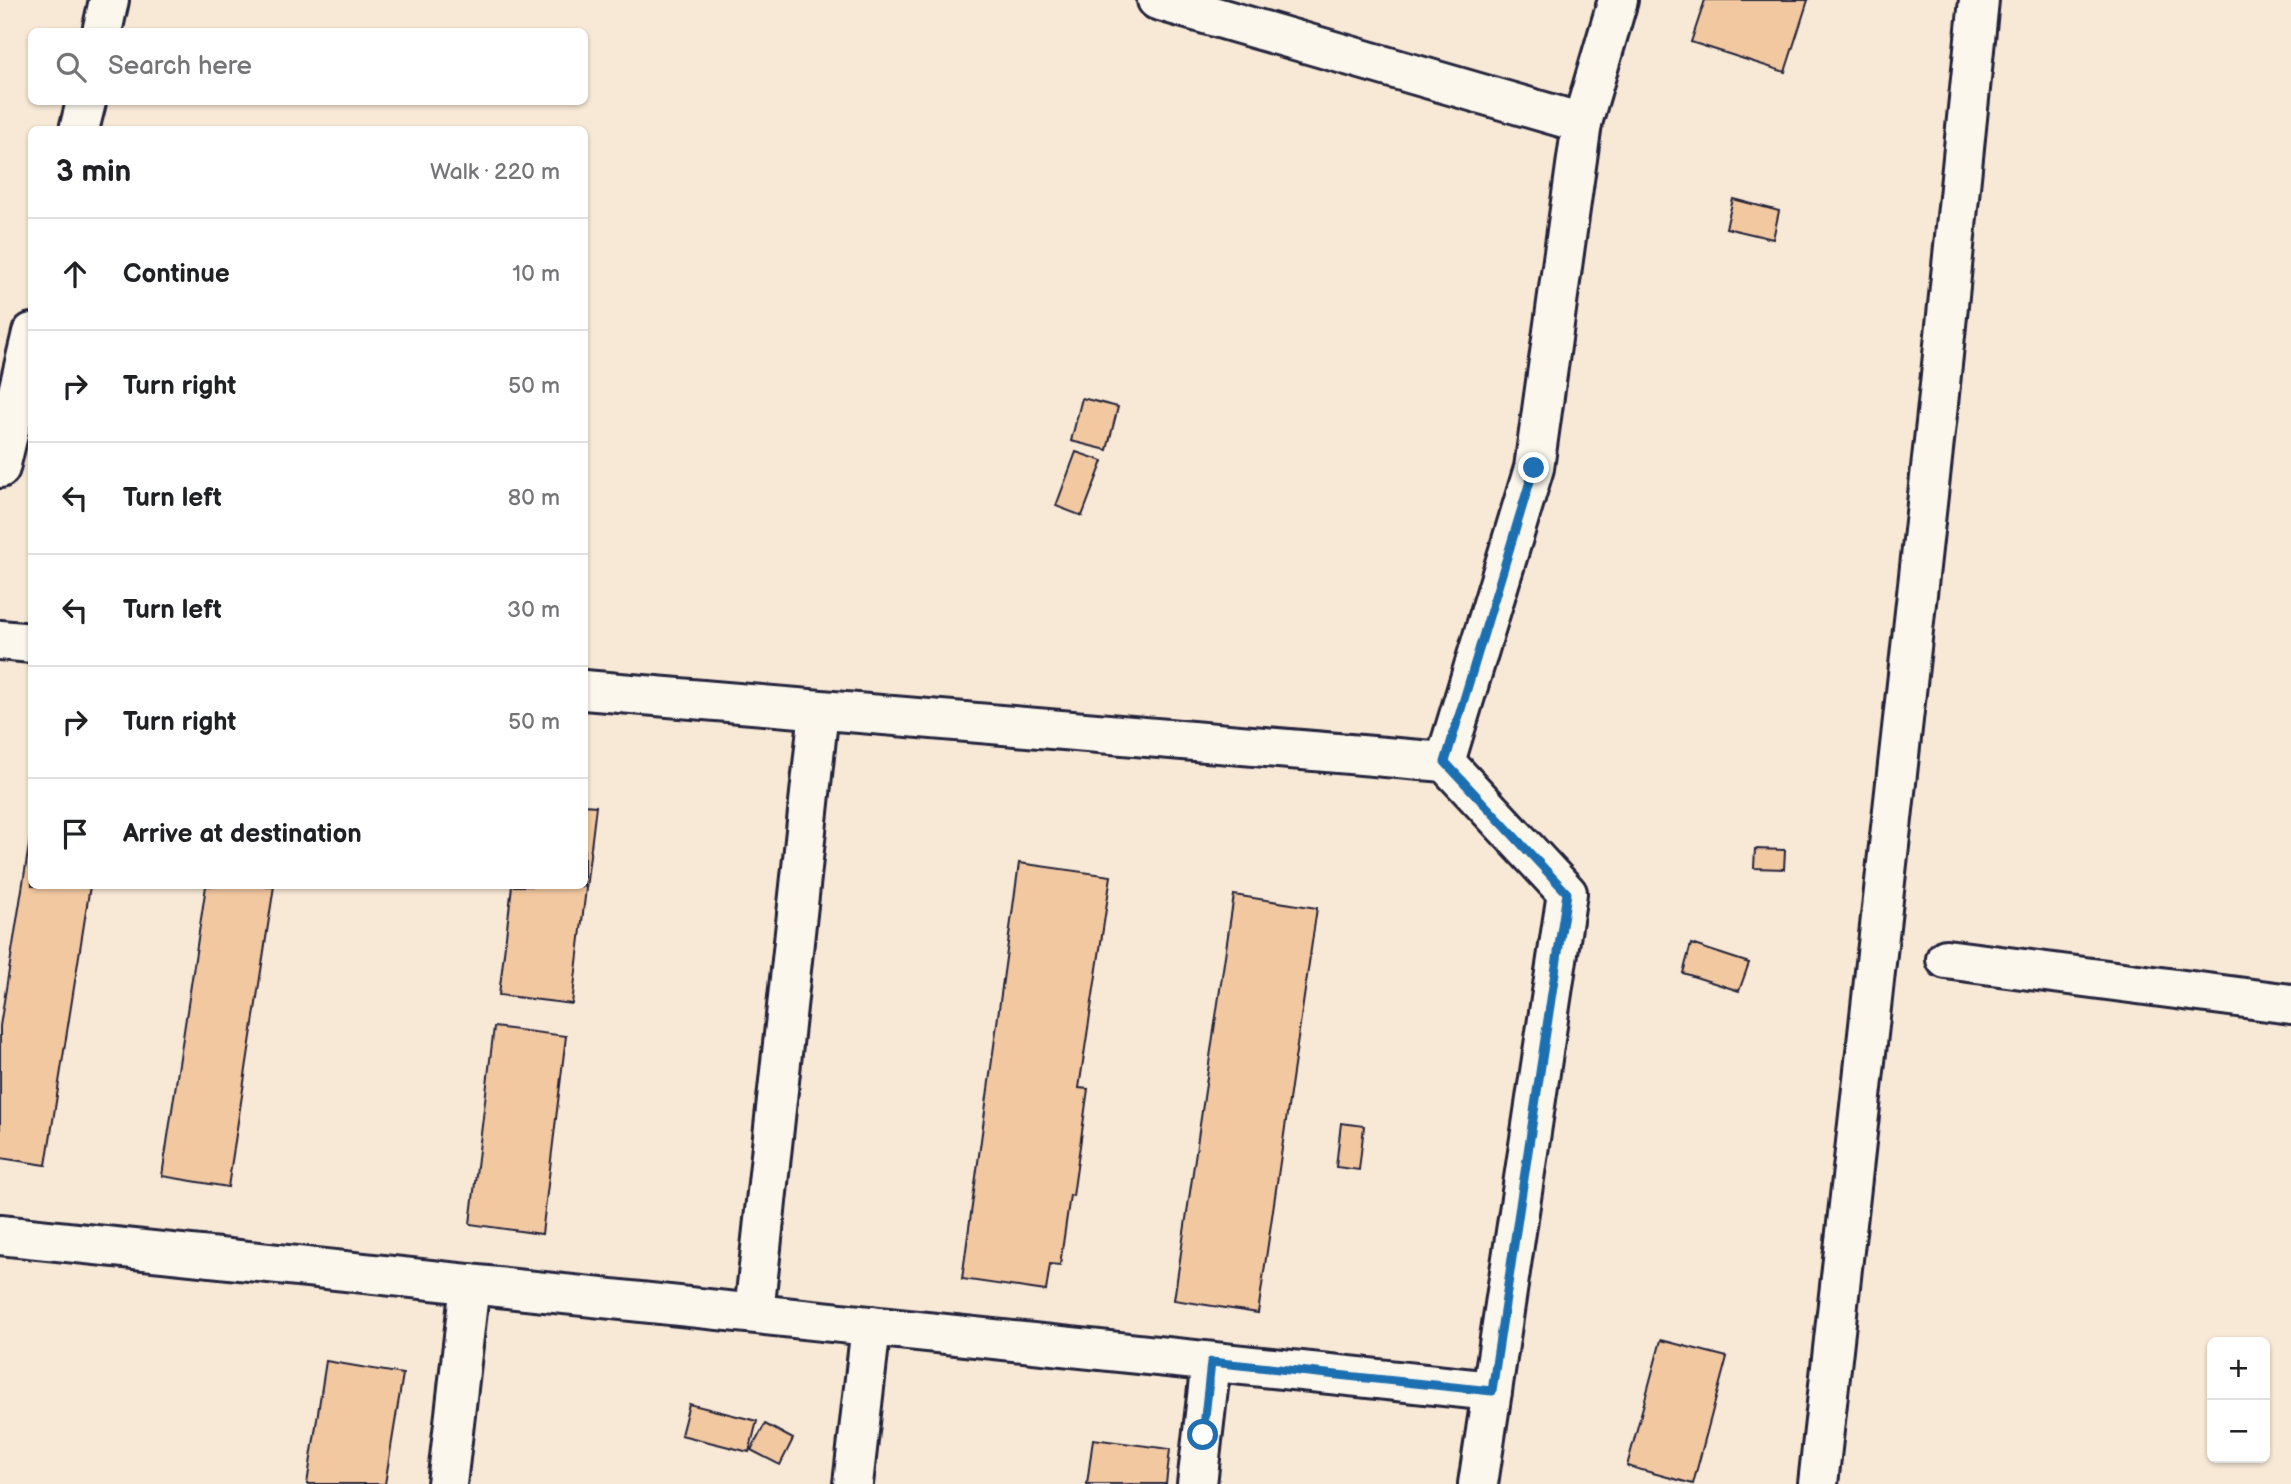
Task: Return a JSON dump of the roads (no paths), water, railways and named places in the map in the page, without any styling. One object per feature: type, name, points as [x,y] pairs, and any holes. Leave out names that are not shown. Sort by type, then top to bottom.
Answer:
[{"type":"street","points":[[103,28],[109,0]]},
{"type":"street","points":[[1157,0],[1582,123]]},
{"type":"street","points":[[1445,762],[1534,468],[1582,123],[1618,0]]},
{"type":"street","points":[[1818,1484],[1937,414],[1979,0]]},
{"type":"street","points":[[80,126],[85,105]]},
{"type":"street","points":[[0,468],[28,350]]},
{"type":"street","points":[[0,640],[28,643]]},
{"type":"street","points":[[588,690],[1445,762],[1567,893],[1478,1484]]},
{"type":"street","points":[[754,1314],[819,710]]},
{"type":"street","points":[[1946,959],[2291,1004]]},
{"type":"street","points":[[0,1235],[1492,1391]]},
{"type":"street","points":[[447,1484],[470,1284]]},
{"type":"street","points":[[853,1484],[870,1326]]},
{"type":"street","points":[[1197,1484],[1211,1362]]}]
